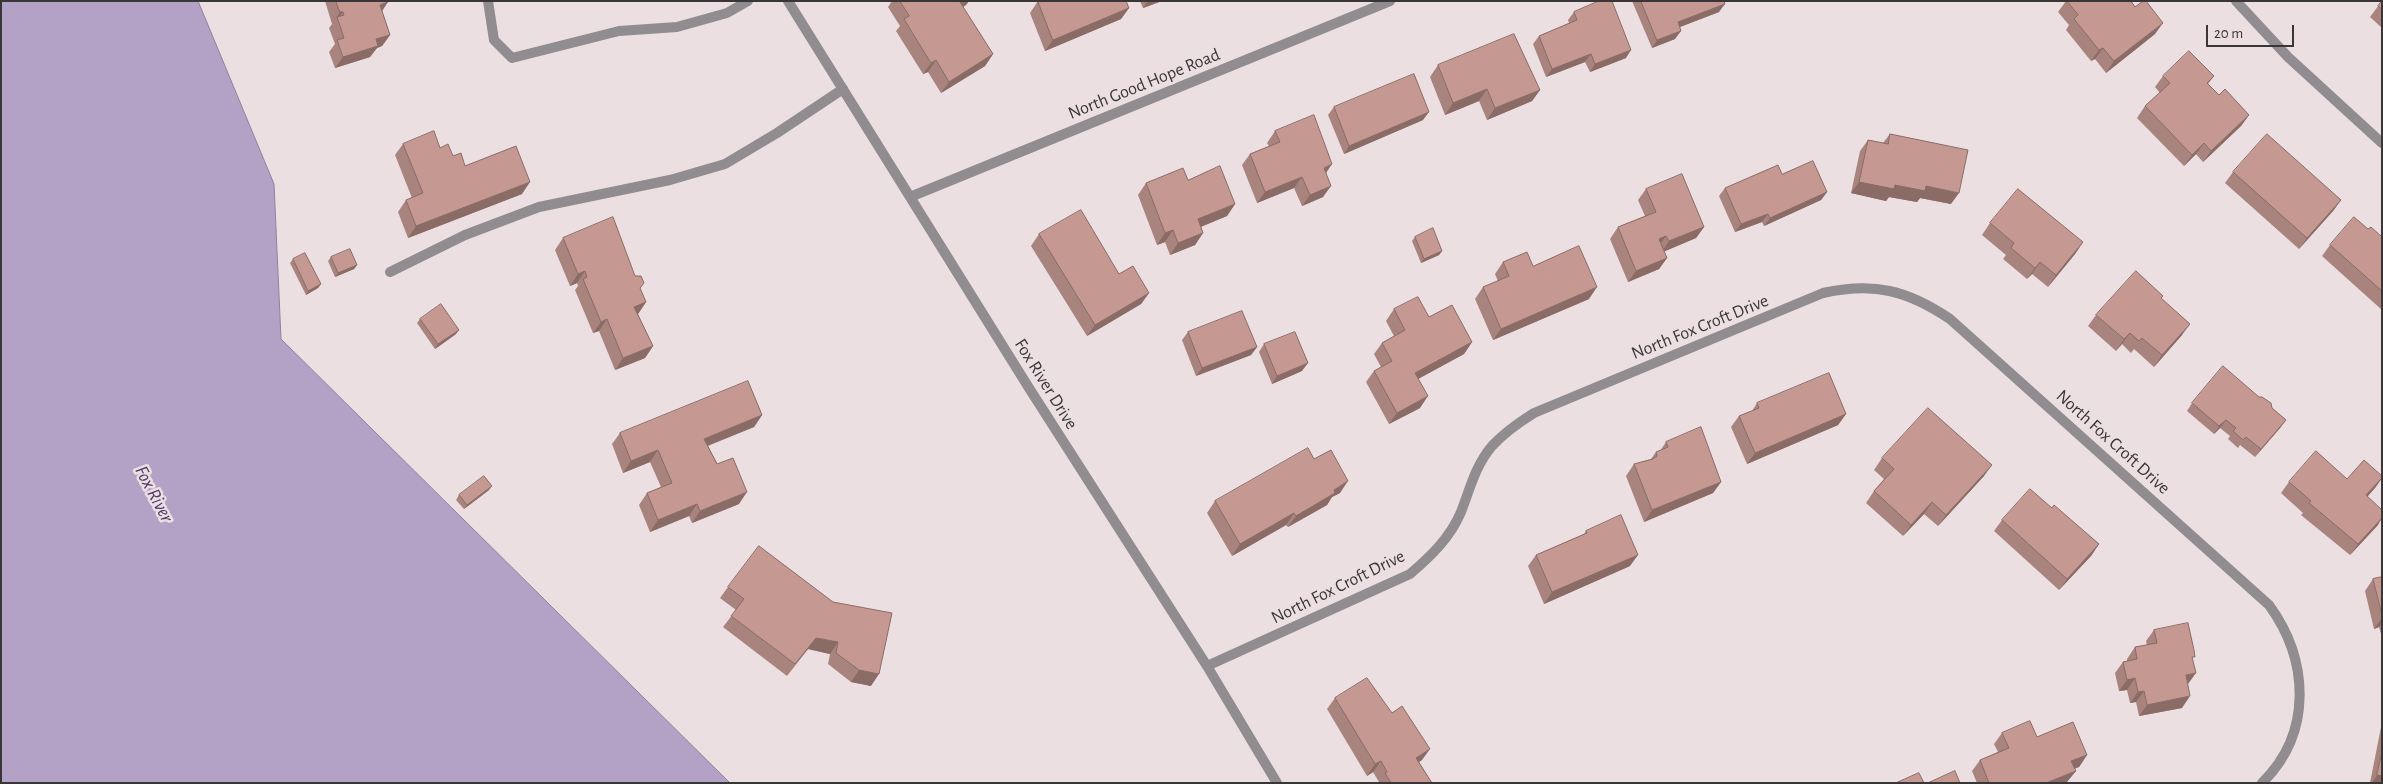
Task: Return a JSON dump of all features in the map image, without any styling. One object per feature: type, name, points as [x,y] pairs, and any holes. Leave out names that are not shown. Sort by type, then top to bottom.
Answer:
[{"type":"street","points":[[488,1],[494,40],[512,58],[619,31],[676,28],[727,13],[748,1]]},
{"type":"street","name":"Fox River Drive","points":[[788,1],[1207,666],[1277,783]]},
{"type":"street","name":"North Good Hope Road","points":[[910,196],[1390,1]]},
{"type":"street","points":[[2236,1],[2288,57],[2382,143]]},
{"type":"street","points":[[390,272],[465,235],[539,207],[670,180],[724,164],[777,133],[842,89]]},
{"type":"street","name":"North Fox Croft Drive","points":[[1207,666],[1410,574],[1432,555],[1447,537],[1460,513],[1474,475],[1491,447],[1510,429],[1534,413],[1814,297],[1847,288],[1871,287],[1897,291],[1927,303],[1950,319],[2270,606],[2282,622],[2293,646],[2298,668],[2300,697],[2294,729],[2286,750],[2262,783]]},
{"type":"water","name":"Fox River","points":[[1,1],[198,1],[274,184],[281,339],[730,783],[1,783]]},
{"type":"building","points":[[336,1],[388,1],[380,5],[390,35],[376,39],[378,46],[343,57],[337,40],[344,38],[337,17],[344,15],[343,12],[340,12]]},
{"type":"building","points":[[900,1],[962,1],[960,2],[993,54],[949,82],[936,60],[931,63],[910,29],[904,19],[909,16]]},
{"type":"building","points":[[1038,1],[1126,1],[1129,8],[1053,40]]},
{"type":"building","points":[[1599,1],[1612,1],[1631,50],[1595,64],[1591,54],[1552,69],[1539,36],[1577,20],[1574,12]]},
{"type":"building","points":[[1641,1],[1724,1],[1725,4],[1678,22],[1681,31],[1657,40]]},
{"type":"building","points":[[2067,1],[2131,1],[2135,7],[2146,1],[2163,23],[2114,61],[2103,48],[2099,50],[2074,19],[2078,15]]},
{"type":"building","points":[[2382,1],[2382,9],[2378,6]]},
{"type":"building","points":[[1514,34],[1540,90],[1495,108],[1487,89],[1453,103],[1438,65]]},
{"type":"building","points":[[2189,51],[2214,76],[2207,83],[2219,95],[2225,89],[2249,115],[2211,151],[2204,143],[2192,155],[2145,106],[2170,83],[2163,76]]},
{"type":"building","points":[[1414,74],[1429,112],[1349,146],[1334,107]]},
{"type":"building","points":[[1314,115],[1332,164],[1324,168],[1331,186],[1310,195],[1302,177],[1265,192],[1250,154],[1280,142],[1275,131]]},
{"type":"building","points":[[434,131],[440,148],[448,144],[453,156],[461,153],[465,166],[516,146],[530,182],[416,226],[406,200],[423,193],[403,144]]},
{"type":"building","points":[[1890,134],[1968,150],[1959,193],[1926,186],[1925,191],[1895,185],[1894,189],[1859,182],[1868,140],[1888,144]]},
{"type":"building","points":[[2267,134],[2341,200],[2307,238],[2233,172]]},
{"type":"building","points":[[1813,161],[1827,192],[1770,218],[1768,214],[1741,224],[1725,188],[1778,165],[1782,174]]},
{"type":"building","points":[[1220,166],[1235,204],[1198,219],[1203,233],[1178,243],[1173,230],[1165,233],[1146,183],[1183,168],[1188,180]]},
{"type":"building","points":[[1682,174],[1704,227],[1669,241],[1666,236],[1659,239],[1667,258],[1636,271],[1618,227],[1656,212],[1646,189]]},
{"type":"building","points":[[2018,189],[2083,242],[2056,275],[2040,262],[2035,268],[2011,248],[2014,243],[1990,223]]},
{"type":"building","points":[[1081,210],[1119,274],[1133,266],[1149,293],[1095,325],[1039,234]]},
{"type":"building","points":[[613,217],[635,276],[641,276],[644,283],[640,288],[646,302],[634,307],[653,346],[623,358],[607,319],[601,322],[583,279],[587,277],[585,271],[578,274],[563,238]]},
{"type":"building","points":[[2354,217],[2368,229],[2371,227],[2382,237],[2382,291],[2330,245]]},
{"type":"building","points":[[1433,228],[1442,251],[1424,259],[1415,237]]},
{"type":"building","points":[[1579,246],[1597,287],[1501,329],[1483,287],[1509,276],[1503,262],[1527,252],[1533,266]]},
{"type":"building","points":[[350,249],[357,265],[338,273],[331,257]]},
{"type":"building","points":[[305,253],[321,284],[308,291],[293,259]]},
{"type":"building","points":[[2136,271],[2163,296],[2161,298],[2190,324],[2162,355],[2142,338],[2139,341],[2130,333],[2124,339],[2096,315]]},
{"type":"building","points":[[1418,297],[1429,317],[1452,305],[1472,342],[1415,373],[1428,396],[1397,413],[1374,371],[1392,361],[1382,343],[1405,330],[1394,309]]},
{"type":"building","points":[[441,304],[459,330],[438,344],[420,319]]},
{"type":"building","points":[[1242,311],[1257,347],[1202,368],[1188,332]]},
{"type":"building","points":[[1295,332],[1308,363],[1277,376],[1264,344]]},
{"type":"building","points":[[2223,366],[2259,397],[2271,403],[2272,408],[2286,420],[2261,449],[2246,437],[2243,440],[2233,431],[2236,428],[2226,420],[2219,426],[2192,403]]},
{"type":"building","points":[[1829,373],[1846,414],[1755,453],[1739,416],[1759,408],[1757,403]]},
{"type":"building","points":[[748,381],[762,415],[704,439],[717,464],[733,458],[747,492],[700,511],[697,504],[658,520],[647,493],[672,483],[658,450],[631,461],[620,433]]},
{"type":"building","points":[[1928,408],[1992,465],[1946,515],[1932,502],[1911,525],[1874,491],[1894,469],[1882,458]]},
{"type":"building","points":[[1701,427],[1721,482],[1652,510],[1634,464],[1653,459],[1657,456],[1656,452],[1668,447],[1666,442]]},
{"type":"building","points":[[1308,448],[1314,459],[1331,450],[1348,481],[1334,490],[1335,493],[1296,516],[1294,513],[1240,544],[1215,501]]},
{"type":"building","points":[[2316,451],[2347,479],[2364,460],[2382,476],[2366,495],[2382,510],[2382,518],[2358,544],[2309,503],[2311,501],[2289,482]]},
{"type":"building","points":[[484,476],[492,486],[467,505],[459,495]]},
{"type":"building","points":[[2030,489],[2052,508],[2054,505],[2099,544],[2067,579],[2002,520]]},
{"type":"building","points":[[1621,515],[1638,555],[1552,592],[1536,555],[1587,533],[1586,531]]},
{"type":"building","points":[[759,546],[833,602],[892,613],[879,674],[859,670],[836,653],[838,642],[816,638],[795,664],[731,616],[744,599],[728,587]]},
{"type":"building","points":[[2382,577],[2382,615],[2373,579]]},
{"type":"building","points":[[2188,623],[2194,650],[2195,657],[2192,657],[2196,673],[2186,675],[2190,696],[2147,705],[2144,691],[2138,692],[2135,678],[2127,680],[2123,662],[2137,659],[2135,647],[2157,643],[2154,630]]},
{"type":"building","points":[[1367,678],[1392,713],[1402,706],[1430,749],[1416,758],[1432,783],[1391,783],[1381,761],[1375,764],[1335,698]]},
{"type":"building","points":[[2030,721],[2037,737],[2073,722],[2087,755],[2071,761],[2076,771],[2046,783],[1989,783],[1980,760],[2009,748],[2002,733]]},
{"type":"building","points":[[2382,752],[2382,776],[2377,775]]},
{"type":"building","points":[[1955,771],[1960,783],[1928,783]]},
{"type":"building","points":[[1919,773],[1924,783],[1896,783]]}]
